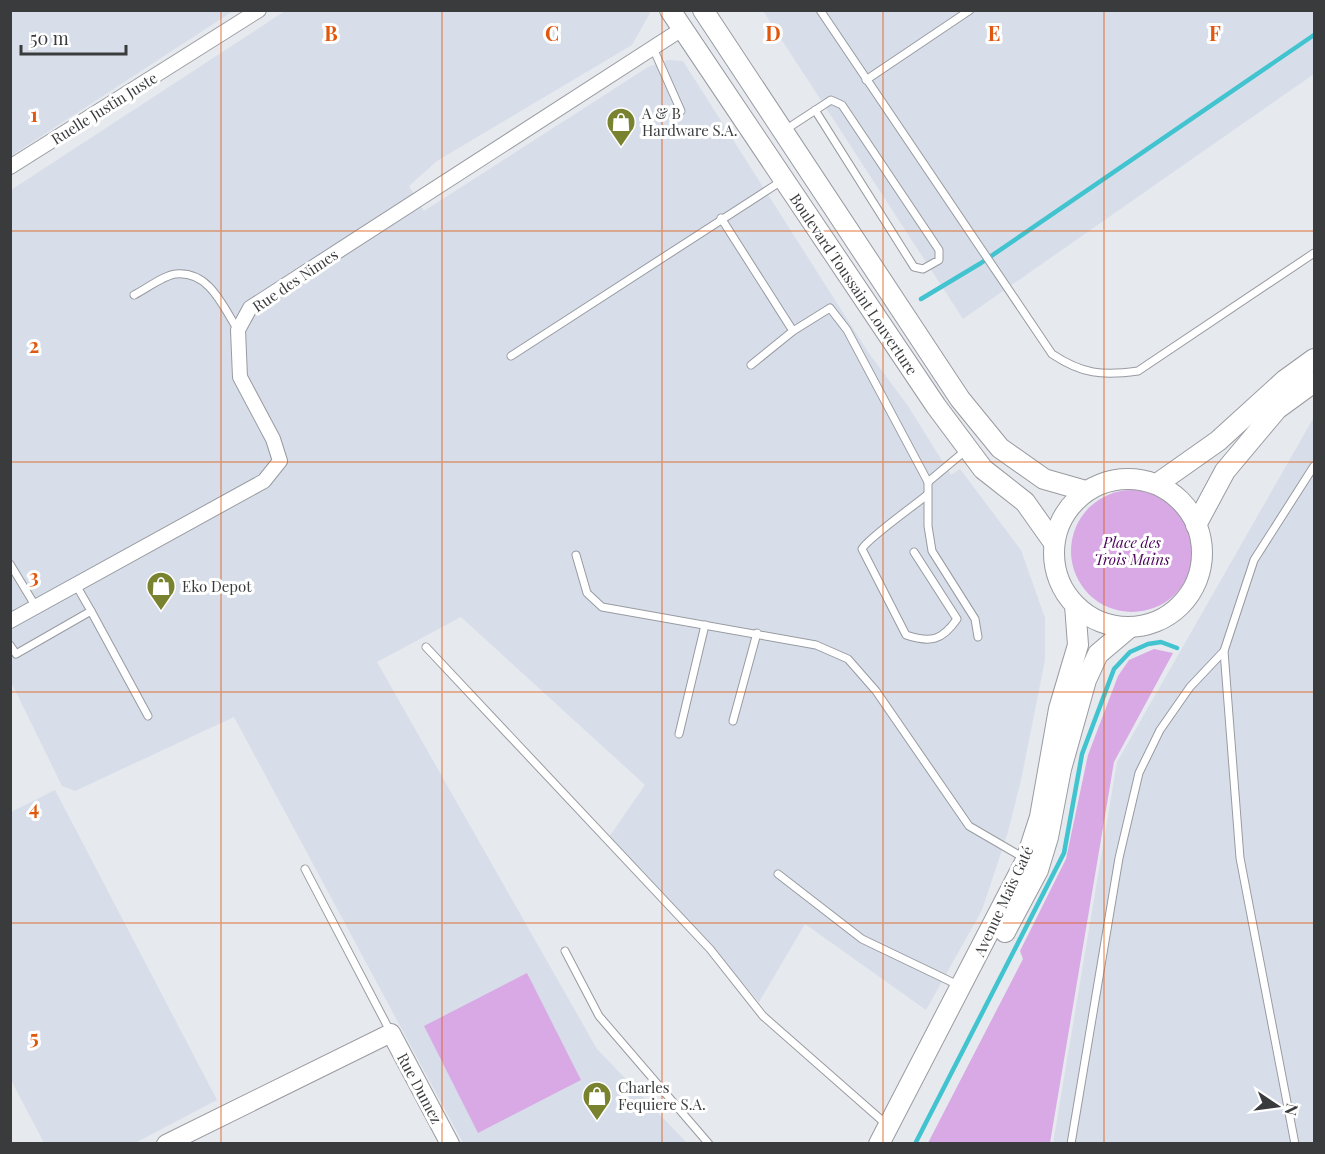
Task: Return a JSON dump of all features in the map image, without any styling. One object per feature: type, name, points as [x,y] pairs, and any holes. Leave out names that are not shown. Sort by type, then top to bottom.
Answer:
[{"type":"main road","name":"Boulevard Toussaint Louverture","points":[[670,10],[936,406],[983,469],[1025,502],[1054,543]]},
{"type":"main road","name":"Boulevard Toussaint Louverture","points":[[703,10],[960,399],[1000,448],[1044,479],[1086,491]]},
{"type":"main road","points":[[1157,484],[1218,441],[1284,380],[1314,359]]},
{"type":"main road","points":[[1196,525],[1225,471],[1277,410],[1314,382]]},
{"type":"main road","points":[[1125,479],[1157,484],[1174,494],[1187,508],[1196,525],[1202,548],[1199,572],[1190,593],[1174,611],[1153,623],[1130,627],[1110,625],[1091,618],[1075,605],[1062,587],[1054,565],[1054,543],[1065,514],[1086,491],[1109,481],[1125,479]]},
{"type":"main road","name":"Avenue Maïs Gaté","points":[[886,1138],[1026,860],[1040,817],[1059,709],[1078,645],[1075,605]]},
{"type":"main road","name":"Avenue Maïs Gaté","points":[[886,1138],[1038,870],[1048,837],[1061,769],[1086,680],[1098,654],[1130,627]]},
{"type":"street","name":"Ruelle Justin Juste","points":[[10,167],[259,10]]},
{"type":"street","name":"Rue des Nimes","points":[[238,330],[250,308],[682,29]]},
{"type":"street","points":[[10,621],[264,481],[280,461],[273,439],[240,377],[238,330]]},
{"type":"street","points":[[166,1143],[223,1118],[391,1033]]},
{"type":"street","name":"Rue Dumez","points":[[391,1033],[450,1143]]},
{"type":"lane","points":[[820,10],[1052,354],[1071,367],[1112,375],[1138,371],[1314,253]]},
{"type":"lane","points":[[866,80],[969,10]]},
{"type":"lane","points":[[653,48],[681,111]]},
{"type":"lane","points":[[783,132],[815,110],[831,100],[842,105],[939,250],[939,260],[923,269],[914,267],[815,110]]},
{"type":"lane","points":[[511,356],[721,218],[784,180]]},
{"type":"lane","points":[[721,218],[793,331]]},
{"type":"lane","points":[[134,295],[175,274],[196,276],[209,284],[238,330]]},
{"type":"lane","points":[[751,365],[793,331],[830,308],[847,330],[928,482],[932,551],[975,620],[978,637]]},
{"type":"lane","points":[[928,482],[968,448]]},
{"type":"lane","points":[[1295,1143],[1240,858],[1224,651],[1254,560],[1314,466]]},
{"type":"lane","points":[[914,552],[957,619],[945,635],[928,640],[906,635],[888,605],[862,549],[866,541],[886,530],[927,495]]},
{"type":"lane","points":[[576,555],[587,593],[602,607],[816,645],[848,659],[876,690],[969,826],[1026,860]]},
{"type":"lane","points":[[10,564],[36,607]]},
{"type":"lane","points":[[76,584],[148,716]]},
{"type":"lane","points":[[10,645],[16,654],[91,611]]},
{"type":"lane","points":[[679,734],[705,625]]},
{"type":"lane","points":[[733,720],[757,633]]},
{"type":"lane","points":[[426,647],[710,949],[763,1016],[886,1138]]},
{"type":"lane","points":[[1071,1143],[1119,858],[1139,773],[1160,730],[1190,687],[1224,651]]},
{"type":"lane","points":[[305,869],[391,1033]]},
{"type":"lane","points":[[778,874],[862,939],[961,987]]},
{"type":"lane","points":[[565,951],[599,1016],[709,1143]]},
{"type":"shaded area","points":[[11,10],[233,10],[233,11],[11,156]]},
{"type":"shaded area","points":[[285,11],[648,11],[650,13],[632,45],[437,161],[409,186],[424,211],[648,67],[669,60],[683,61],[868,352],[908,406],[951,475],[960,469],[1021,550],[1045,618],[1045,660],[1021,780],[1008,832],[982,910],[926,1010],[805,924],[759,1002],[701,934],[609,837],[645,785],[461,617],[377,662],[597,1049],[687,1143],[463,1143],[234,717],[75,791],[62,786],[11,682],[11,190]]},
{"type":"shaded area","points":[[763,11],[1314,11],[1314,74],[963,319]]},
{"type":"shaded area","points":[[1314,417],[1314,1143],[1053,1144],[1117,762]]},
{"type":"shaded area","points":[[55,790],[217,1100],[135,1143],[44,1143],[11,1080],[11,812]]},
{"type":"green space","name":"Place des Trois Mains","points":[[1132,490],[1155,495],[1166,500],[1175,508],[1183,517],[1188,528],[1193,551],[1188,574],[1183,585],[1175,594],[1166,602],[1155,607],[1132,612],[1109,607],[1098,602],[1089,594],[1081,585],[1076,574],[1071,551],[1076,528],[1081,517],[1089,508],[1098,500],[1109,495]]},
{"type":"green space","points":[[1154,649],[1173,653],[1114,762],[1050,1143],[928,1143],[1023,959],[1020,951],[1066,859],[1088,755],[1118,676],[1129,660]]},
{"type":"green space","points":[[527,973],[581,1080],[478,1133],[424,1026]]},
{"type":"waterway","points":[[921,299],[981,263],[1314,35]]},
{"type":"waterway","points":[[915,1144],[1064,853],[1082,754],[1114,669],[1130,652],[1148,644],[1161,642],[1177,648]]},
{"type":"place","name":"A & B Hardware S.A.","points":[[621,148]]},
{"type":"place","name":"Eko Depot","points":[[161,612]]},
{"type":"place","name":"Charles Fequiere S.A.","points":[[597,1122]]}]
